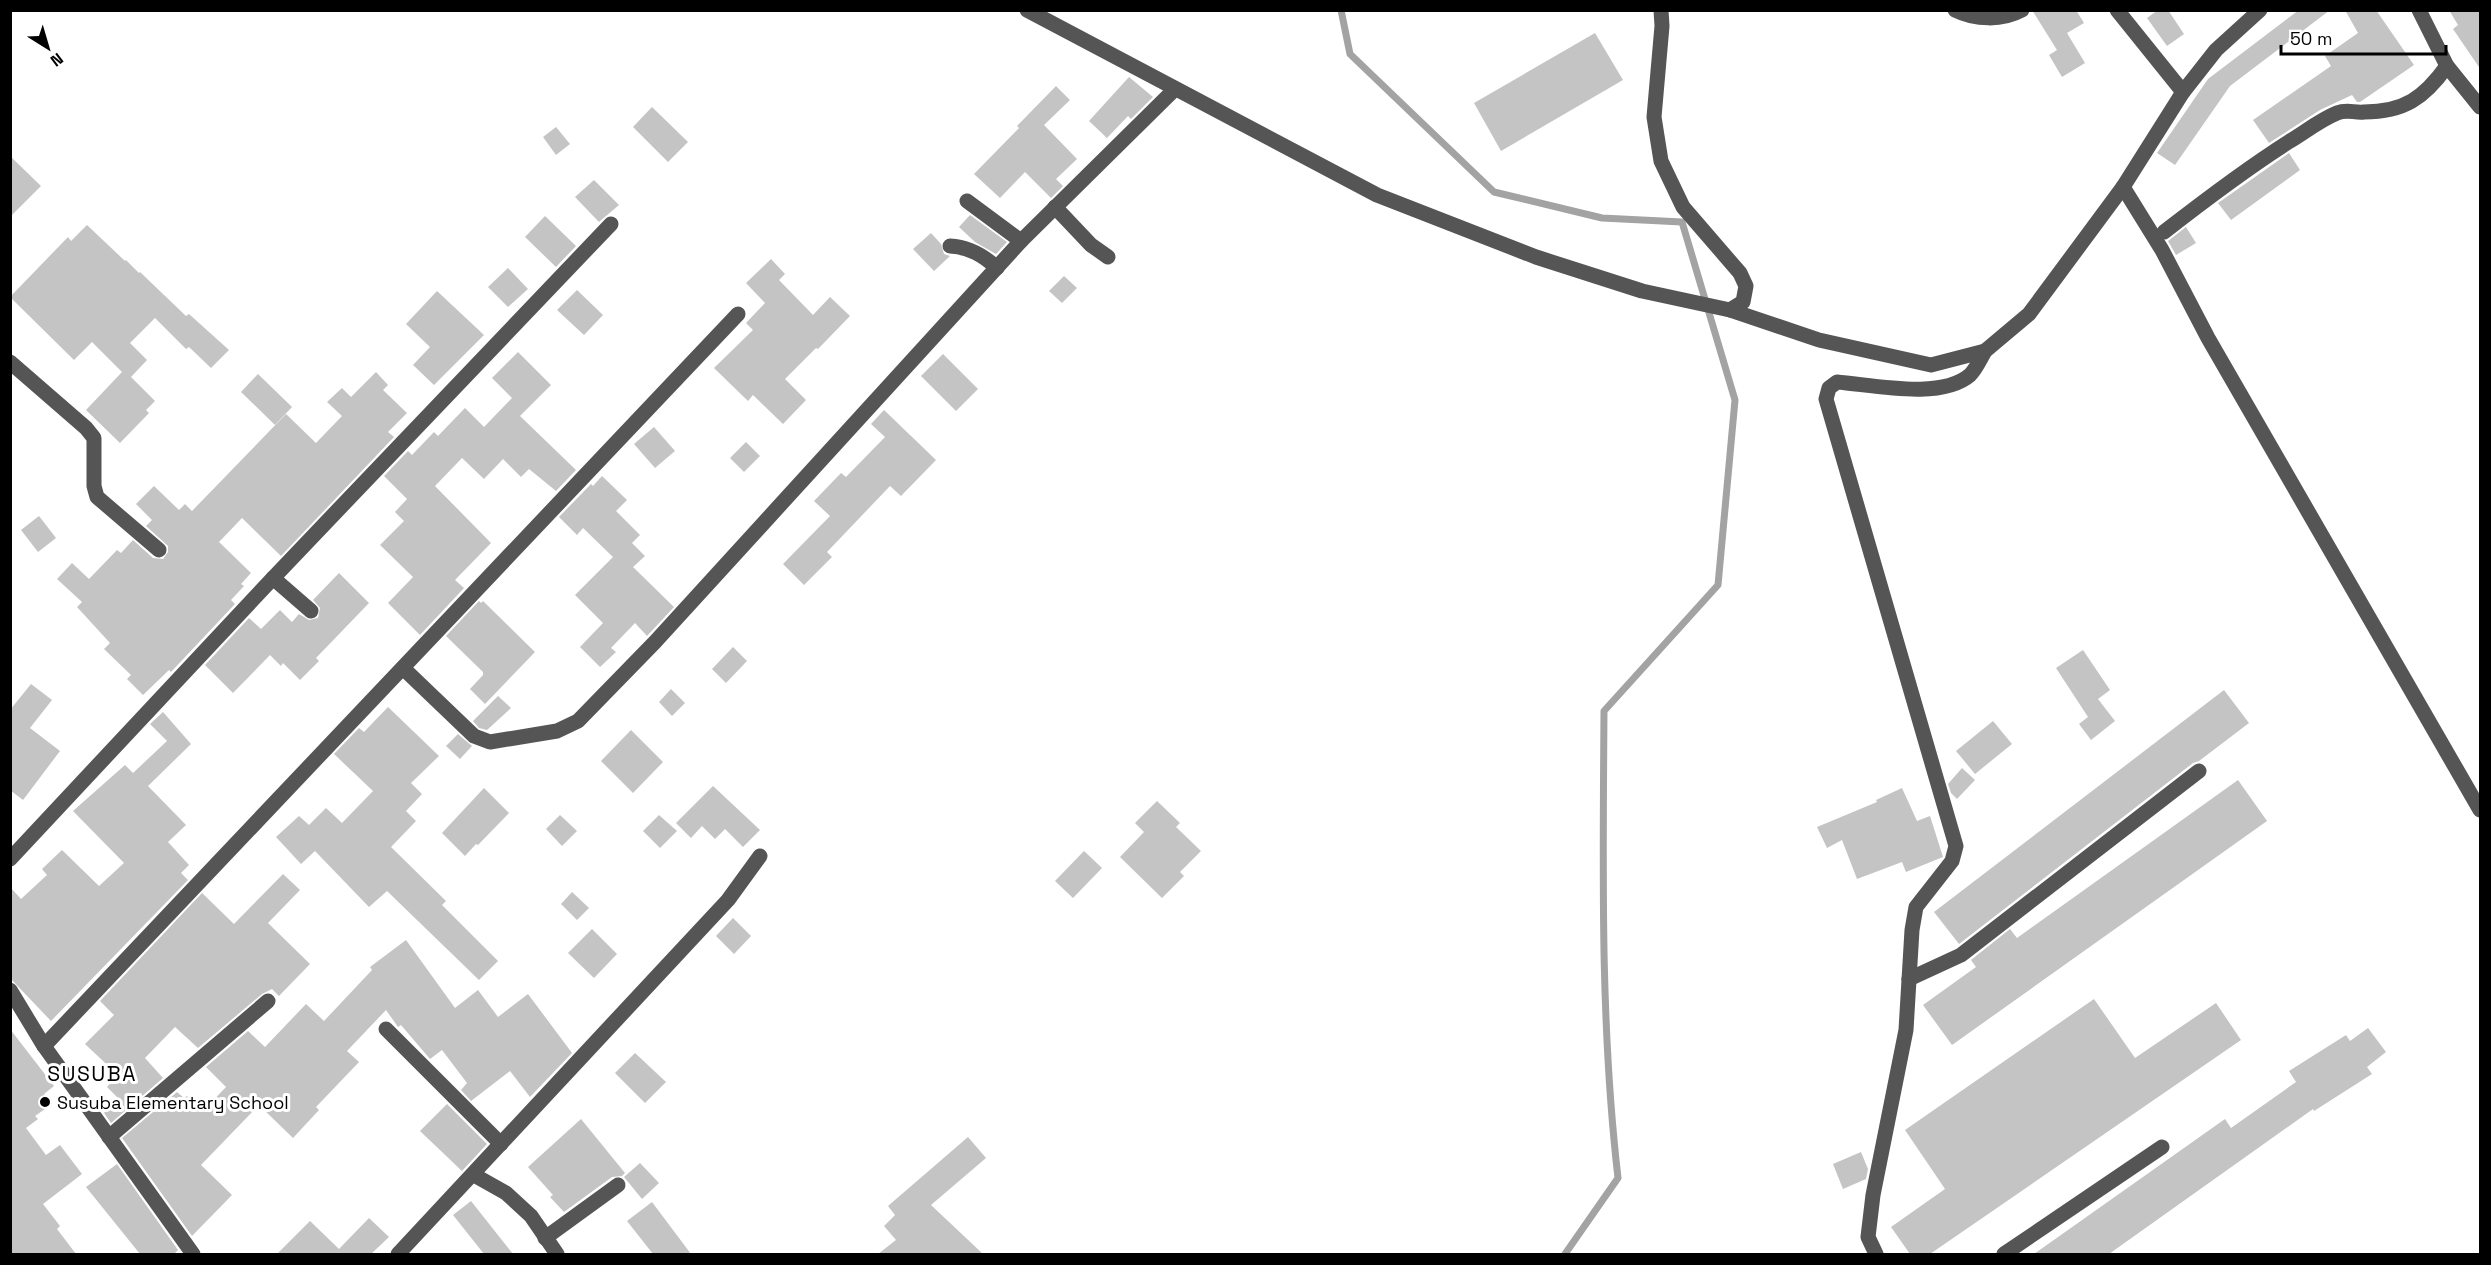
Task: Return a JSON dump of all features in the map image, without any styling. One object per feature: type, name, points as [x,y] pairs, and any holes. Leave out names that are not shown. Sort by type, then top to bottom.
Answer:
[{"type":"street","points":[[1027,10],[1377,195],[1536,257],[1642,291],[1724,309],[1819,340],[1931,365],[1985,351]]},
{"type":"street","points":[[1661,10],[1662,26],[1654,117],[1661,160],[1683,207],[1740,273],[1746,286],[1743,302],[1724,309]]},
{"type":"street","points":[[1955,10],[1971,18],[2012,16],[2022,10]]},
{"type":"street","points":[[2117,10],[2183,92]]},
{"type":"street","points":[[1876,1254],[1868,1237],[1873,1195],[1906,1029],[1916,907],[1952,861],[1956,846],[1826,399],[1829,388],[1838,382],[1921,389],[1950,387],[1971,374],[1985,351],[2029,314],[2123,187],[2183,92],[2216,50],[2260,10]]},
{"type":"street","points":[[2418,10],[2447,66],[2481,107]]},
{"type":"street","points":[[2164,232],[2238,174],[2314,126],[2337,113],[2348,110],[2361,113],[2390,111],[2410,102],[2431,88],[2447,66]]},
{"type":"street","points":[[403,668],[474,736],[490,742],[557,731],[578,721],[655,642],[1021,241],[1174,89]]},
{"type":"street","points":[[2123,187],[2162,250],[2208,339],[2481,810]]},
{"type":"street","points":[[967,201],[1021,241]]},
{"type":"street","points":[[1055,207],[1091,245],[1108,257]]},
{"type":"street","points":[[10,858],[611,224]]},
{"type":"street","points":[[950,246],[960,246],[981,255],[997,267]]},
{"type":"street","points":[[44,1046],[738,314]]},
{"type":"street","points":[[10,362],[86,428],[94,438],[94,486],[97,497],[159,550]]},
{"type":"street","points":[[273,578],[311,611]]},
{"type":"street","points":[[1909,979],[1961,955],[2199,771]]},
{"type":"street","points":[[398,1254],[728,900],[760,856]]},
{"type":"street","points":[[10,990],[44,1046],[193,1254]]},
{"type":"street","points":[[109,1137],[268,1001]]},
{"type":"street","points":[[386,1029],[501,1144]]},
{"type":"street","points":[[2004,1254],[2162,1147]]},
{"type":"street","points":[[474,1174],[506,1193],[531,1216],[557,1254]]},
{"type":"street","points":[[545,1238],[618,1185]]},
{"type":"building","points":[[2032,10],[2076,10],[2084,23],[2067,33],[2085,63],[2062,77],[2049,55],[2057,50]]},
{"type":"building","points":[[2158,10],[2168,10],[2184,34],[2167,46],[2147,18]]},
{"type":"building","points":[[2299,10],[2330,10],[2230,86],[2175,165],[2157,153],[2208,79]]},
{"type":"building","points":[[2345,10],[2376,10],[2414,65],[2360,102],[2357,102],[2352,95],[2320,110],[2269,143],[2253,120],[2331,66],[2325,56],[2358,33]]},
{"type":"building","points":[[2449,10],[2481,10],[2481,70],[2453,29],[2458,25]]},
{"type":"building","points":[[1595,33],[1623,80],[1501,151],[1474,103]]},
{"type":"building","points":[[1129,77],[1153,97],[1131,119],[1128,116],[1107,138],[1089,121]]},
{"type":"building","points":[[1056,86],[1070,100],[1044,125],[1077,159],[1056,179],[1063,186],[1051,198],[1025,172],[1000,198],[974,174]]},
{"type":"building","points":[[652,107],[688,142],[668,162],[633,127]]},
{"type":"building","points":[[556,127],[570,144],[556,155],[543,137]]},
{"type":"building","points":[[2289,153],[2300,170],[2231,220],[2218,203]]},
{"type":"building","points":[[10,156],[41,186],[10,217]]},
{"type":"building","points":[[594,180],[619,205],[599,222],[575,197]]},
{"type":"building","points":[[970,215],[1007,242],[996,254],[975,242],[959,227]]},
{"type":"building","points":[[545,216],[576,246],[556,267],[525,237]]},
{"type":"building","points":[[87,225],[186,316],[189,314],[229,350],[211,368],[189,347],[186,349],[155,318],[130,343],[147,360],[131,377],[155,401],[146,410],[149,413],[120,443],[86,410],[122,372],[92,342],[74,360],[10,297],[68,237],[71,241]]},
{"type":"building","points":[[2186,227],[2196,243],[2176,255],[2168,241]]},
{"type":"building","points":[[931,233],[941,244],[944,254],[950,256],[934,271],[913,249]]},
{"type":"building","points":[[771,259],[785,274],[779,280],[813,315],[830,297],[850,316],[785,379],[806,400],[783,424],[753,395],[748,401],[714,368],[753,330],[746,323],[765,303],[746,283]]},
{"type":"building","points":[[508,268],[528,289],[508,307],[488,287]]},
{"type":"building","points":[[1064,276],[1077,288],[1062,303],[1049,291]]},
{"type":"building","points":[[577,290],[603,315],[584,335],[557,310]]},
{"type":"building","points":[[437,291],[484,335],[434,385],[413,365],[430,347],[406,324]]},
{"type":"building","points":[[518,352],[551,385],[520,416],[576,470],[556,491],[529,469],[521,477],[503,459],[484,479],[462,458],[435,486],[491,543],[455,580],[464,588],[420,635],[388,603],[413,577],[380,545],[404,521],[395,512],[407,499],[384,476],[408,451],[412,455],[434,432],[438,436],[465,408],[484,427],[512,398],[492,378]]},
{"type":"building","points":[[943,354],[978,389],[956,411],[921,376]]},
{"type":"building","points":[[376,372],[388,385],[383,390],[407,413],[388,432],[394,437],[281,556],[242,518],[219,542],[251,573],[241,584],[244,586],[231,600],[235,604],[171,672],[169,670],[143,695],[127,679],[131,675],[104,649],[110,643],[77,607],[82,602],[57,579],[72,563],[89,579],[117,550],[121,553],[133,540],[153,558],[163,559],[168,552],[168,546],[146,526],[152,520],[136,504],[154,486],[179,510],[185,504],[192,511],[286,414],[316,443],[342,416],[327,402],[342,388],[351,397]]},
{"type":"building","points":[[258,374],[292,407],[275,425],[241,392]]},
{"type":"building","points":[[884,410],[936,460],[901,496],[890,486],[827,552],[832,557],[804,585],[783,564],[830,516],[814,501],[841,473],[846,477],[885,437],[871,424]]},
{"type":"building","points":[[654,427],[675,451],[655,468],[634,444]]},
{"type":"building","points":[[746,442],[760,456],[744,472],[730,458]]},
{"type":"building","points":[[602,476],[627,500],[616,511],[640,535],[632,543],[645,556],[633,567],[674,607],[647,636],[635,623],[611,648],[616,652],[600,667],[580,647],[603,623],[575,595],[613,557],[583,528],[577,535],[559,517],[591,484],[593,486]]},
{"type":"building","points":[[39,516],[56,538],[38,552],[21,530]]},
{"type":"building","points":[[339,573],[369,603],[316,658],[319,661],[300,680],[283,663],[281,666],[270,655],[233,693],[205,665],[249,618],[261,629],[280,610],[292,622],[299,614],[309,620],[318,618],[320,608],[313,600]]},
{"type":"building","points":[[479,601],[481,603],[483,601],[535,652],[485,704],[470,689],[483,675],[483,672],[446,636]]},
{"type":"building","points":[[733,647],[747,661],[726,683],[712,669]]},
{"type":"building","points":[[2083,650],[2110,690],[2098,699],[2115,721],[2091,740],[2079,724],[2088,717],[2056,668]]},
{"type":"building","points":[[31,684],[52,700],[30,728],[60,751],[23,800],[10,790],[10,710]]},
{"type":"building","points":[[671,689],[685,703],[672,716],[659,702]]},
{"type":"building","points":[[2224,690],[2249,723],[2199,761],[2193,763],[1959,944],[1934,912]]},
{"type":"building","points":[[498,696],[511,708],[487,730],[479,728],[473,721]]},
{"type":"building","points":[[388,707],[439,756],[411,783],[422,794],[406,811],[416,821],[391,847],[446,901],[442,905],[498,961],[479,980],[387,891],[369,907],[315,851],[301,864],[276,837],[299,816],[309,825],[326,808],[342,823],[373,791],[334,754],[359,728],[364,732]]},
{"type":"building","points":[[163,712],[191,744],[148,786],[186,825],[168,842],[189,865],[181,873],[188,880],[51,1021],[10,978],[10,887],[21,899],[47,875],[42,869],[62,850],[99,886],[124,863],[73,811],[125,765],[133,773],[167,741],[150,724]]},
{"type":"building","points":[[1993,721],[2012,744],[1975,774],[1956,751]]},
{"type":"building","points":[[631,730],[663,762],[633,793],[601,761]]},
{"type":"building","points":[[458,734],[472,746],[460,759],[446,746]]},
{"type":"building","points":[[1962,768],[1975,780],[1957,799],[1951,793],[1948,784]]},
{"type":"building","points":[[2238,780],[2267,821],[1952,1045],[1923,1005],[1976,967],[1971,960],[2010,929],[2017,938]]},
{"type":"building","points":[[713,786],[760,830],[743,847],[725,829],[715,839],[702,826],[691,838],[676,823]]},
{"type":"building","points":[[484,788],[509,813],[465,856],[442,833]]},
{"type":"building","points":[[1902,788],[1917,821],[1930,816],[1943,857],[1906,872],[1902,862],[1857,879],[1842,840],[1827,848],[1817,827],[1877,802],[1876,800]]},
{"type":"building","points":[[1157,801],[1180,823],[1176,827],[1201,851],[1180,872],[1184,876],[1162,898],[1120,857],[1144,832],[1135,823]]},
{"type":"building","points":[[560,815],[577,831],[562,846],[546,829]]},
{"type":"building","points":[[659,815],[677,831],[660,848],[643,831]]},
{"type":"building","points":[[1084,851],[1102,868],[1073,898],[1055,881]]},
{"type":"building","points":[[283,874],[300,890],[268,923],[310,964],[279,996],[272,989],[262,994],[198,1048],[175,1027],[145,1058],[163,1078],[111,1123],[104,1113],[118,1098],[107,1087],[118,1075],[85,1044],[114,1015],[100,1001],[202,893],[234,924]]},
{"type":"building","points":[[572,892],[589,908],[577,920],[561,904]]},
{"type":"building","points":[[733,918],[751,936],[734,954],[716,936]]},
{"type":"building","points":[[592,929],[617,954],[594,978],[568,953]]},
{"type":"building","points":[[406,940],[455,1008],[478,990],[498,1017],[528,994],[572,1053],[530,1097],[510,1071],[471,1101],[461,1090],[467,1083],[442,1050],[430,1059],[401,1025],[398,1027],[386,1010],[347,1051],[359,1062],[316,1107],[319,1110],[293,1138],[259,1105],[201,1165],[232,1195],[192,1236],[122,1138],[177,1092],[184,1098],[187,1096],[203,1111],[226,1087],[206,1067],[248,1031],[265,1047],[306,1004],[324,1021],[372,970],[370,967]]},
{"type":"building","points":[[2094,999],[2135,1058],[2216,1003],[2241,1040],[1930,1254],[1910,1254],[1891,1227],[1945,1189],[1905,1130]]},
{"type":"building","points":[[2368,1028],[2386,1052],[2367,1067],[2372,1074],[2314,1111],[2313,1109],[2109,1254],[2034,1254],[2225,1119],[2231,1128],[2296,1082],[2289,1071],[2346,1035],[2350,1041]]},
{"type":"building","points":[[10,1029],[54,1086],[44,1094],[52,1104],[35,1116],[38,1119],[26,1128],[46,1155],[60,1145],[82,1174],[43,1204],[60,1226],[57,1229],[76,1254],[10,1254]]},
{"type":"building","points":[[635,1053],[666,1082],[645,1103],[615,1073]]},
{"type":"building","points":[[447,1104],[487,1144],[462,1171],[420,1131]]},
{"type":"building","points":[[581,1119],[625,1173],[622,1176],[612,1177],[564,1212],[550,1197],[553,1195],[528,1167]]},
{"type":"building","points":[[968,1137],[986,1158],[931,1205],[983,1254],[878,1254],[896,1240],[884,1226],[895,1215],[888,1206]]},
{"type":"building","points":[[1861,1152],[1868,1169],[1866,1179],[1843,1189],[1833,1164]]},
{"type":"building","points":[[640,1163],[659,1183],[642,1199],[624,1177]]},
{"type":"building","points":[[117,1164],[178,1250],[174,1254],[140,1254],[86,1187]]},
{"type":"building","points":[[471,1201],[513,1254],[484,1254],[453,1215]]},
{"type":"building","points":[[652,1202],[691,1254],[653,1254],[627,1221]]},
{"type":"building","points":[[369,1218],[389,1237],[371,1254],[277,1254],[310,1221],[339,1249]]},
{"type":"waterway","points":[[1341,10],[1350,54],[1494,192],[1602,218],[1682,222],[1735,400],[1718,585],[1604,711],[1605,1003],[1618,1178],[1565,1254]]},
{"type":"place","name":"Susuba Elementary School","points":[[45,1102]]},
{"type":"district","name":"SUSUBA","points":[[92,1073]]}]
